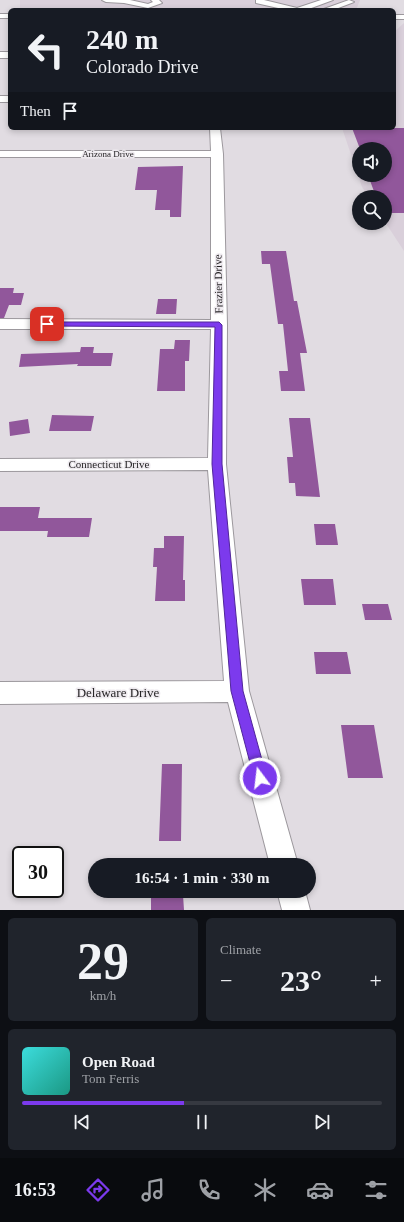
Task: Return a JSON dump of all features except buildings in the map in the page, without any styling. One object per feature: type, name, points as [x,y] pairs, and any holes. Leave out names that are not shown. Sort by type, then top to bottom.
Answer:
[{"type":"street","points":[[106,0],[124,1],[148,6],[158,3],[155,0]]},
{"type":"street","points":[[303,8],[329,0]]},
{"type":"street","points":[[263,1],[290,8]]},
{"type":"street","points":[[282,6],[294,2]]},
{"type":"street","points":[[333,8],[350,4]]},
{"type":"street","name":"Frazier Drive","points":[[215,130],[219,325],[217,464],[237,691],[282,858]]},
{"type":"street","name":"Arizona Drive","points":[[0,154],[216,154]]},
{"type":"street","points":[[0,324],[219,325]]},
{"type":"street","name":"Connecticut Drive","points":[[0,465],[217,464]]},
{"type":"street","name":"Delaware Drive","points":[[0,693],[237,691]]},
{"type":"street","points":[[293,898],[296,910]]},
{"type":"shaded area","points":[[20,0],[360,0],[357,8],[20,8]]},
{"type":"shaded area","points":[[404,23],[404,251],[390,230],[392,230],[392,190],[364,190],[360,182],[392,182],[392,142],[352,142],[352,158],[343,130],[396,130],[396,30]]},
{"type":"route","points":[[47,324],[219,325],[217,464],[237,691],[260,778]]}]
